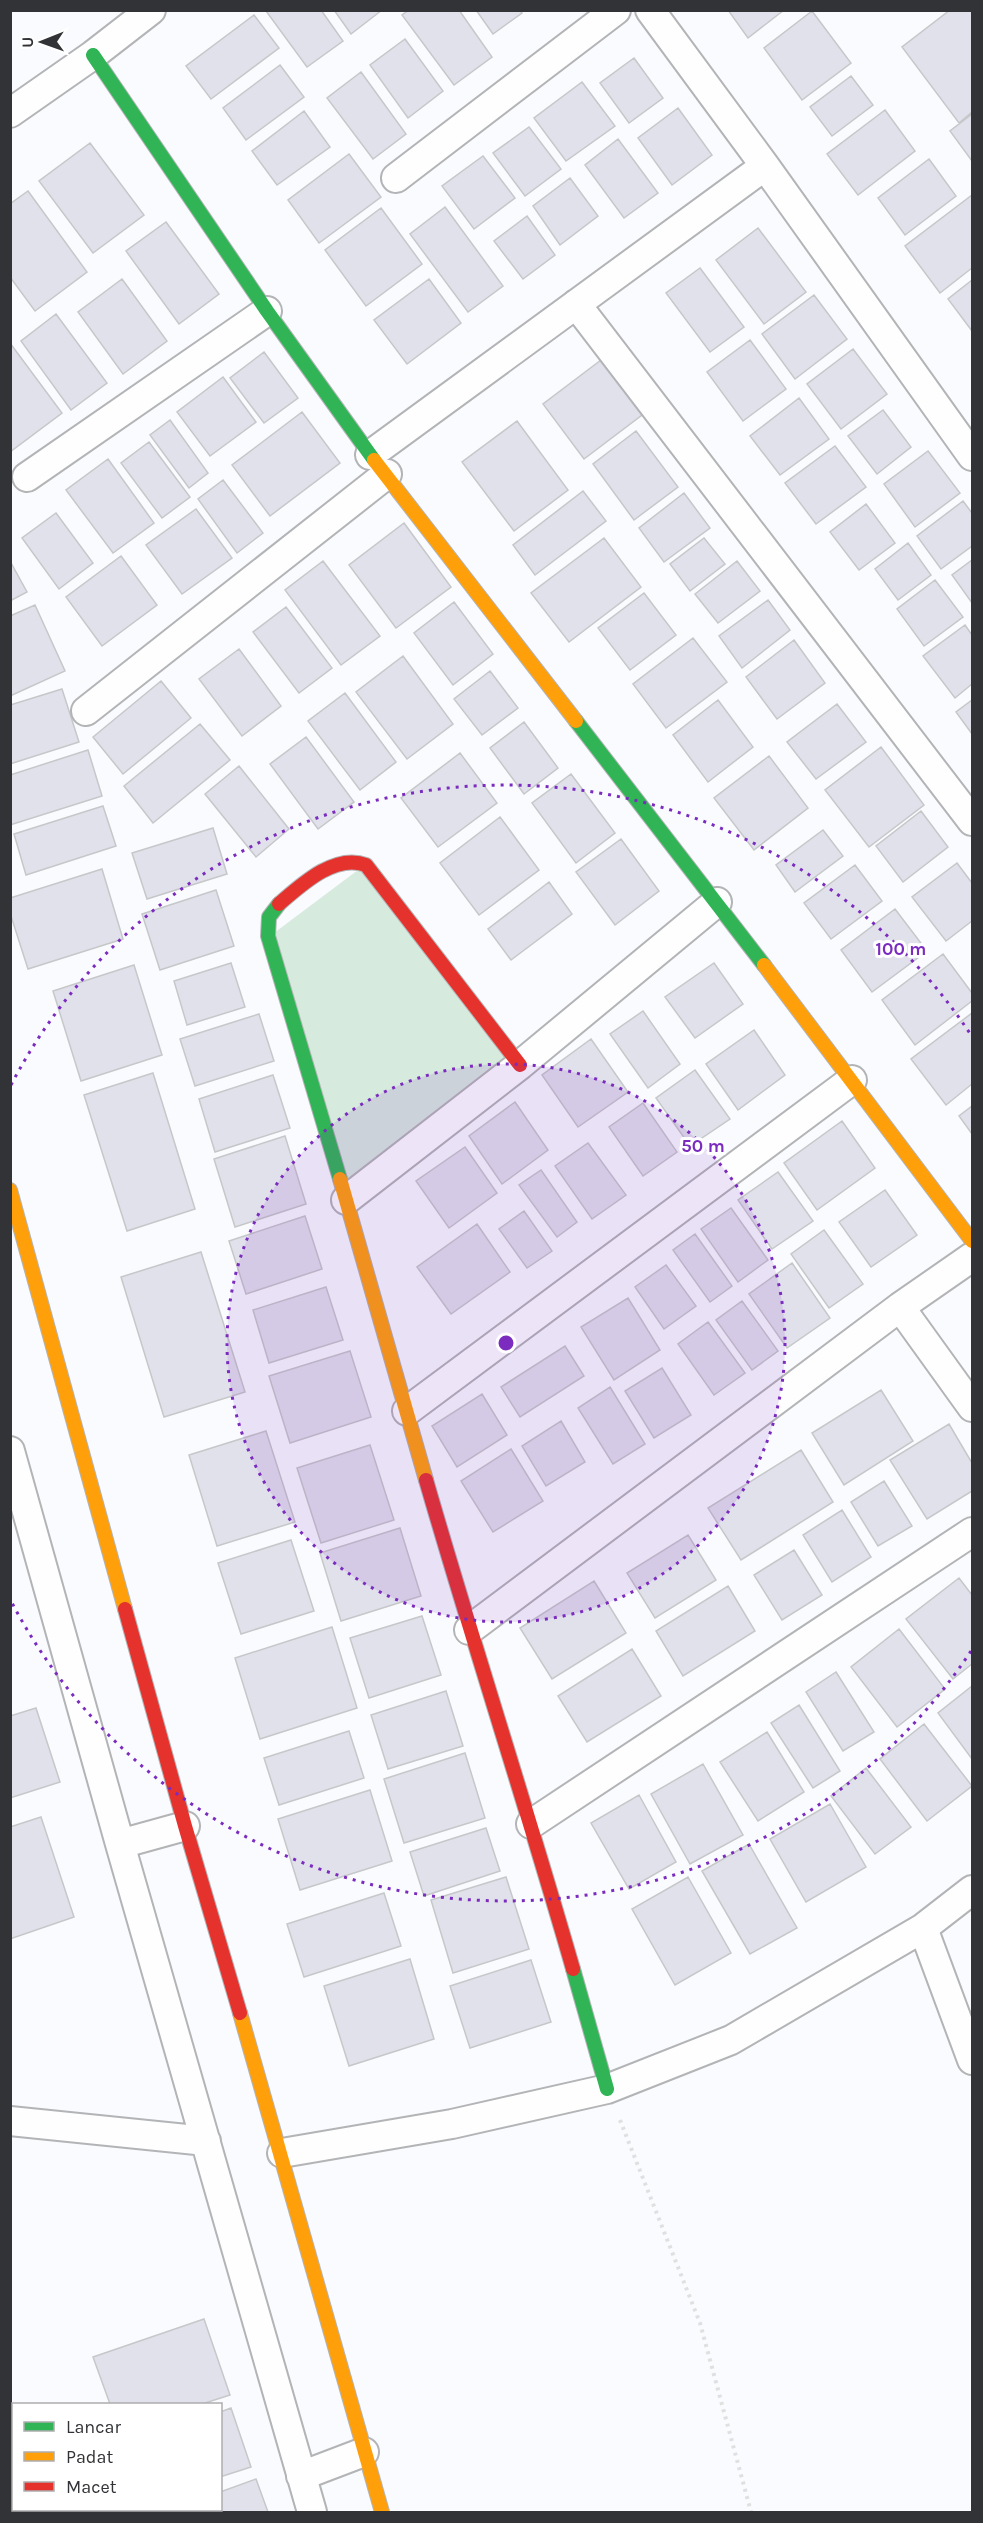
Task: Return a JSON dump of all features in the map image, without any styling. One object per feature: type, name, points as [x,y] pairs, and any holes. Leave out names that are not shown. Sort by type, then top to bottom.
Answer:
[{"type":"street","points":[[10,112],[93,55],[151,10]]},
{"type":"street","points":[[396,178],[616,10]]},
{"type":"street","points":[[650,10],[765,166],[972,456]]},
{"type":"street","points":[[93,55],[267,311],[379,464],[717,902],[972,1241]]},
{"type":"street","points":[[86,711],[379,464],[576,304],[765,166]]},
{"type":"street","points":[[576,304],[972,821]]},
{"type":"street","points":[[27,477],[267,311]]},
{"type":"street","points":[[520,1065],[366,865],[354,860],[339,863],[298,889],[268,918],[268,936],[469,1630],[531,1824],[607,2089]]},
{"type":"street","points":[[346,1200],[520,1065],[717,902]]},
{"type":"street","points":[[407,1411],[852,1080]]},
{"type":"street","points":[[10,1190],[185,1826],[282,2153],[382,2512]]},
{"type":"street","points":[[469,1630],[900,1307],[972,1257]]},
{"type":"street","points":[[900,1307],[972,1407]]},
{"type":"street","points":[[10,1450],[120,1845],[312,2512]]},
{"type":"street","points":[[531,1824],[972,1532]]},
{"type":"street","points":[[120,1845],[185,1826]]},
{"type":"street","points":[[282,2153],[452,2124],[607,2089],[730,2040],[923,1928],[972,1890]]},
{"type":"street","points":[[923,1928],[972,2061]]},
{"type":"street","points":[[10,2121],[206,2140]]},
{"type":"street","points":[[301,2476],[364,2452]]},
{"type":"path","points":[[607,2089],[700,2323],[751,2512]]},
{"type":"green space","points":[[362,867],[514,1061],[346,1198],[274,933]]},
{"type":"building","points":[[321,10],[343,41],[307,67],[266,11]]},
{"type":"building","points":[[334,10],[382,10],[351,34]]},
{"type":"building","points":[[409,10],[459,10],[492,57],[454,85],[402,15]]},
{"type":"building","points":[[476,10],[520,10],[522,13],[493,34]]},
{"type":"building","points":[[728,10],[784,10],[748,38]]},
{"type":"building","points":[[950,10],[972,10],[972,112],[959,123],[902,47]]},
{"type":"building","points":[[812,11],[851,63],[802,100],[764,48]]},
{"type":"building","points":[[254,15],[279,48],[211,99],[186,66]]},
{"type":"building","points":[[405,39],[443,91],[408,118],[370,65]]},
{"type":"building","points":[[634,58],[663,98],[629,123],[600,83]]},
{"type":"building","points":[[280,65],[304,97],[246,140],[223,108]]},
{"type":"building","points":[[361,72],[406,134],[373,159],[327,98]]},
{"type":"building","points":[[851,76],[873,105],[832,136],[810,107]]},
{"type":"building","points":[[582,82],[615,126],[566,161],[534,118]]},
{"type":"building","points":[[678,108],[712,155],[672,185],[638,138]]},
{"type":"building","points":[[885,110],[915,151],[858,195],[827,154]]},
{"type":"building","points":[[304,111],[330,147],[277,185],[252,151]]},
{"type":"building","points":[[972,114],[972,161],[950,131]]},
{"type":"building","points":[[529,127],[561,169],[525,196],[493,153]]},
{"type":"building","points":[[618,139],[658,193],[624,218],[585,165]]},
{"type":"building","points":[[90,143],[144,215],[93,253],[39,181]]},
{"type":"building","points":[[349,154],[381,197],[319,243],[288,200]]},
{"type":"building","points":[[483,156],[515,198],[474,229],[442,186]]},
{"type":"building","points":[[929,159],[956,196],[905,235],[878,198]]},
{"type":"building","points":[[570,178],[598,216],[560,245],[533,206]]},
{"type":"building","points":[[28,191],[87,272],[35,311],[10,277],[10,204]]},
{"type":"building","points":[[972,195],[972,268],[940,293],[905,246]]},
{"type":"building","points":[[445,207],[503,286],[468,312],[410,234]]},
{"type":"building","points":[[381,208],[422,264],[366,306],[325,250]]},
{"type":"building","points":[[527,216],[555,255],[523,279],[494,241]]},
{"type":"building","points":[[166,222],[219,294],[179,324],[126,251]]},
{"type":"building","points":[[758,228],[806,292],[764,324],[716,260]]},
{"type":"building","points":[[700,268],[744,327],[710,352],[666,293]]},
{"type":"building","points":[[122,279],[167,341],[123,374],[78,312]]},
{"type":"building","points":[[429,279],[461,323],[407,364],[374,320]]},
{"type":"building","points":[[972,280],[972,331],[948,299]]},
{"type":"building","points":[[814,295],[847,339],[795,379],[762,334]]},
{"type":"building","points":[[56,314],[107,383],[71,410],[21,341]]},
{"type":"building","points":[[750,340],[786,389],[743,421],[707,372]]},
{"type":"building","points":[[10,343],[62,413],[10,452]]},
{"type":"building","points":[[853,349],[887,394],[841,429],[807,384]]},
{"type":"building","points":[[264,352],[298,398],[264,423],[230,378]]},
{"type":"building","points":[[601,360],[642,415],[584,459],[543,404]]},
{"type":"building","points":[[223,377],[256,422],[210,456],[177,412]]},
{"type":"building","points":[[799,398],[829,439],[780,475],[750,436]]},
{"type":"building","points":[[883,410],[911,447],[877,474],[848,436]]},
{"type":"building","points":[[302,412],[340,463],[270,516],[232,465]]},
{"type":"building","points":[[170,420],[208,473],[189,488],[150,435]]},
{"type":"building","points":[[517,421],[568,490],[514,531],[462,462]]},
{"type":"building","points":[[636,431],[678,487],[634,520],[593,464]]},
{"type":"building","points":[[149,442],[190,497],[162,518],[121,463]]},
{"type":"building","points":[[835,446],[866,487],[816,524],[785,483]]},
{"type":"building","points":[[928,451],[960,493],[915,527],[884,484]]},
{"type":"building","points":[[108,459],[154,523],[113,553],[66,490]]},
{"type":"building","points":[[223,480],[263,533],[237,553],[198,499]]},
{"type":"building","points":[[583,491],[606,521],[535,575],[513,545]]},
{"type":"building","points":[[684,493],[710,528],[664,562],[639,528]]},
{"type":"building","points":[[963,501],[972,513],[972,546],[941,569],[917,536]]},
{"type":"building","points":[[866,504],[895,543],[859,570],[830,532]]},
{"type":"building","points":[[196,509],[232,558],[182,594],[146,545]]},
{"type":"building","points":[[56,513],[93,563],[59,589],[22,538]]},
{"type":"building","points":[[404,523],[451,587],[396,628],[349,565]]},
{"type":"building","points":[[604,538],[641,587],[569,642],[531,593]]},
{"type":"building","points":[[704,538],[725,564],[690,591],[670,564]]},
{"type":"building","points":[[908,543],[931,575],[898,600],[875,569]]},
{"type":"building","points":[[121,556],[157,605],[102,646],[66,597]]},
{"type":"building","points":[[972,560],[972,603],[952,575]]},
{"type":"building","points":[[10,561],[27,592],[10,601]]},
{"type":"building","points":[[323,561],[380,636],[341,665],[285,590]]},
{"type":"building","points":[[737,561],[760,591],[718,623],[695,594]]},
{"type":"building","points":[[935,580],[963,617],[924,646],[897,609]]},
{"type":"building","points":[[644,593],[676,635],[630,670],[598,628]]},
{"type":"building","points":[[768,600],[790,630],[742,668],[719,636]]},
{"type":"building","points":[[454,602],[493,654],[453,685],[414,633]]},
{"type":"building","points":[[35,605],[65,671],[10,696],[10,616]]},
{"type":"building","points":[[286,607],[332,668],[299,693],[253,632]]},
{"type":"building","points":[[965,625],[972,635],[972,684],[955,698],[923,656]]},
{"type":"building","points":[[693,638],[727,682],[666,728],[633,684]]},
{"type":"building","points":[[794,640],[825,683],[777,719],[746,677]]},
{"type":"building","points":[[239,649],[281,706],[242,736],[199,679]]},
{"type":"building","points":[[403,656],[453,724],[407,759],[356,692]]},
{"type":"building","points":[[490,671],[518,708],[482,735],[454,699]]},
{"type":"building","points":[[161,681],[191,718],[123,774],[93,737]]},
{"type":"building","points":[[62,689],[79,742],[10,764],[10,705]]},
{"type":"building","points":[[345,693],[396,762],[360,790],[308,721]]},
{"type":"building","points":[[718,700],[753,747],[708,782],[673,735]]},
{"type":"building","points":[[972,700],[972,734],[956,712]]},
{"type":"building","points":[[837,704],[866,742],[816,779],[787,742]]},
{"type":"building","points":[[524,722],[558,768],[524,794],[490,748]]},
{"type":"building","points":[[200,724],[230,760],[153,823],[124,786]]},
{"type":"building","points":[[306,737],[354,802],[318,829],[270,764]]},
{"type":"building","points":[[881,747],[924,805],[869,847],[825,790]]},
{"type":"building","points":[[88,750],[102,796],[10,825],[10,775]]},
{"type":"building","points":[[460,753],[497,803],[438,847],[401,798]]},
{"type":"building","points":[[769,756],[808,808],[754,850],[714,798]]},
{"type":"building","points":[[239,766],[289,829],[256,857],[205,794]]},
{"type":"building","points":[[571,774],[615,833],[576,863],[532,803]]},
{"type":"building","points":[[103,806],[116,846],[26,875],[14,834]]},
{"type":"building","points":[[921,811],[948,847],[903,882],[876,846]]},
{"type":"building","points":[[500,817],[539,870],[479,915],[440,863]]},
{"type":"building","points":[[213,828],[227,874],[147,899],[132,853]]},
{"type":"building","points":[[823,830],[843,856],[795,892],[776,865]]},
{"type":"building","points":[[621,839],[659,891],[615,925],[576,872]]},
{"type":"building","points":[[957,863],[972,883],[972,921],[946,941],[912,897]]},
{"type":"building","points":[[855,865],[882,901],[831,939],[804,903]]},
{"type":"building","points":[[102,869],[123,939],[28,969],[10,913],[10,898]]},
{"type":"building","points":[[549,882],[572,914],[511,960],[488,929]]},
{"type":"building","points":[[216,890],[234,946],[160,970],[142,914]]},
{"type":"building","points":[[895,909],[927,951],[872,992],[841,950]]},
{"type":"building","points":[[943,954],[972,993],[972,1001],[915,1045],[882,1000]]},
{"type":"building","points":[[231,963],[245,1007],[187,1025],[174,981]]},
{"type":"building","points":[[714,963],[743,1004],[695,1038],[665,997]]},
{"type":"building","points":[[134,965],[162,1055],[81,1081],[53,991]]},
{"type":"building","points":[[643,1011],[680,1064],[648,1088],[610,1034]]},
{"type":"building","points":[[972,1013],[972,1084],[946,1105],[911,1059]]},
{"type":"building","points":[[259,1014],[274,1061],[195,1086],[180,1039]]},
{"type":"building","points":[[754,1030],[785,1075],[738,1110],[706,1064]]},
{"type":"building","points":[[591,1039],[628,1092],[578,1127],[542,1075]]},
{"type":"building","points":[[695,1070],[730,1119],[690,1146],[656,1098]]},
{"type":"building","points":[[153,1073],[195,1209],[127,1231],[84,1095]]},
{"type":"building","points":[[273,1075],[290,1128],[215,1152],[199,1099]]},
{"type":"building","points":[[515,1102],[548,1150],[502,1184],[469,1136]]},
{"type":"building","points":[[643,1103],[677,1152],[643,1176],[609,1127]]},
{"type":"building","points":[[972,1106],[972,1134],[959,1116]]},
{"type":"building","points":[[842,1121],[875,1168],[817,1210],[784,1163]]},
{"type":"building","points":[[285,1136],[306,1204],[235,1227],[214,1159]]},
{"type":"building","points":[[588,1143],[626,1195],[592,1219],[555,1166]]},
{"type":"building","points":[[465,1147],[497,1193],[449,1228],[416,1181]]},
{"type":"building","points":[[541,1170],[577,1222],[557,1237],[519,1185]]},
{"type":"building","points":[[778,1172],[813,1221],[772,1249],[738,1200]]},
{"type":"building","points":[[885,1190],[917,1235],[871,1267],[839,1222]]},
{"type":"building","points":[[731,1208],[768,1260],[738,1282],[701,1229]]},
{"type":"building","points":[[524,1211],[552,1251],[527,1268],[499,1229]]},
{"type":"building","points":[[305,1216],[322,1269],[246,1294],[229,1241]]},
{"type":"building","points":[[477,1224],[510,1272],[451,1314],[417,1267]]},
{"type":"building","points":[[824,1230],[863,1284],[829,1308],[791,1254]]},
{"type":"building","points":[[695,1234],[732,1286],[710,1302],[673,1250]]},
{"type":"building","points":[[201,1252],[245,1392],[164,1417],[121,1277]]},
{"type":"building","points":[[792,1263],[830,1318],[787,1348],[749,1294]]},
{"type":"building","points":[[666,1265],[696,1306],[664,1329],[635,1287]]},
{"type":"building","points":[[326,1287],[343,1340],[269,1363],[253,1310]]},
{"type":"building","points":[[628,1298],[660,1350],[614,1380],[581,1327]]},
{"type":"building","points":[[742,1301],[778,1351],[752,1370],[716,1320]]},
{"type":"building","points":[[708,1322],[745,1373],[714,1395],[678,1344]]},
{"type":"building","points":[[565,1346],[584,1376],[520,1417],[501,1387]]},
{"type":"building","points":[[350,1351],[371,1417],[290,1443],[269,1376]]},
{"type":"building","points":[[662,1368],[691,1415],[654,1438],[625,1391]]},
{"type":"building","points":[[610,1387],[645,1444],[613,1464],[578,1408]]},
{"type":"building","points":[[881,1390],[913,1441],[844,1485],[812,1433]]},
{"type":"building","points":[[482,1394],[507,1435],[457,1467],[432,1426]]},
{"type":"building","points":[[561,1421],[585,1462],[546,1486],[522,1446]]},
{"type":"building","points":[[949,1424],[972,1463],[972,1491],[927,1519],[890,1460]]},
{"type":"building","points":[[266,1431],[295,1522],[217,1546],[189,1455]]},
{"type":"building","points":[[370,1445],[394,1520],[321,1543],[297,1468]]},
{"type":"building","points":[[511,1449],[543,1501],[493,1532],[461,1481]]},
{"type":"building","points":[[801,1450],[833,1502],[741,1560],[708,1508]]},
{"type":"building","points":[[884,1481],[912,1526],[878,1546],[851,1502]]},
{"type":"building","points":[[842,1510],[871,1557],[832,1582],[803,1535]]},
{"type":"building","points":[[400,1528],[421,1596],[341,1621],[320,1553]]},
{"type":"building","points":[[688,1535],[716,1580],[655,1618],[627,1573]]},
{"type":"building","points":[[291,1540],[314,1611],[241,1634],[218,1563]]},
{"type":"building","points":[[794,1550],[822,1595],[782,1620],[754,1575]]},
{"type":"building","points":[[959,1578],[972,1595],[972,1664],[953,1679],[906,1619]]},
{"type":"building","points":[[594,1581],[626,1633],[552,1679],[520,1628]]},
{"type":"building","points":[[728,1586],[755,1631],[683,1676],[656,1631]]},
{"type":"building","points":[[422,1616],[441,1675],[369,1698],[350,1638]]},
{"type":"building","points":[[332,1627],[357,1708],[260,1739],[235,1658]]},
{"type":"building","points":[[899,1629],[945,1689],[897,1727],[851,1667]]},
{"type":"building","points":[[632,1649],[661,1696],[587,1742],[558,1696]]},
{"type":"building","points":[[836,1672],[874,1732],[843,1751],[806,1692]]},
{"type":"building","points":[[972,1686],[972,1759],[938,1713]]},
{"type":"building","points":[[446,1691],[463,1746],[388,1769],[371,1715]]},
{"type":"building","points":[[799,1705],[840,1771],[813,1788],[771,1723]]},
{"type":"building","points":[[36,1708],[60,1782],[10,1798],[10,1716]]},
{"type":"building","points":[[924,1724],[972,1786],[927,1821],[880,1759]]},
{"type":"building","points":[[349,1731],[364,1778],[279,1805],[264,1758]]},
{"type":"building","points":[[767,1732],[804,1792],[758,1821],[720,1762]]},
{"type":"building","points":[[465,1753],[485,1818],[404,1843],[384,1779]]},
{"type":"building","points":[[703,1764],[743,1835],[690,1864],[651,1794]]},
{"type":"building","points":[[866,1768],[911,1827],[875,1854],[831,1796]]},
{"type":"building","points":[[370,1790],[392,1861],[300,1890],[278,1819]]},
{"type":"building","points":[[639,1795],[676,1862],[629,1889],[591,1823]]},
{"type":"building","points":[[830,1804],[866,1867],[806,1902],[770,1839]]},
{"type":"building","points":[[41,1817],[74,1917],[10,1939],[10,1827]]},
{"type":"building","points":[[486,1828],[500,1871],[424,1896],[410,1852]]},
{"type":"building","points":[[749,1844],[797,1928],[750,1954],[702,1871]]},
{"type":"building","points":[[506,1877],[529,1949],[453,1973],[431,1900]]},
{"type":"building","points":[[688,1877],[731,1953],[675,1985],[632,1909]]},
{"type":"building","points":[[384,1893],[401,1946],[304,1977],[287,1924]]},
{"type":"building","points":[[410,1959],[434,2039],[349,2066],[324,1986]]},
{"type":"building","points":[[531,1960],[551,2022],[470,2048],[450,1986]]},
{"type":"building","points":[[204,2319],[230,2395],[205,2403],[110,2403],[93,2357]]},
{"type":"building","points":[[231,2408],[251,2467],[222,2476],[222,2411]]},
{"type":"building","points":[[10,2462],[12,2462],[12,2511],[26,2511],[10,2512]]},
{"type":"building","points":[[256,2479],[268,2512],[159,2512],[222,2511],[222,2491]]},
{"type":"traffic: fast","points":[[93,55],[267,311],[374,460]]},
{"type":"traffic: fast","points":[[576,721],[764,965]]},
{"type":"traffic: fast","points":[[279,904],[269,917],[268,936],[340,1179]]},
{"type":"traffic: fast","points":[[573,1969],[607,2089]]},
{"type":"traffic: slow","points":[[374,460],[576,721]]},
{"type":"traffic: slow","points":[[764,965],[972,1241]]},
{"type":"traffic: slow","points":[[340,1179],[426,1480]]},
{"type":"traffic: slow","points":[[10,1190],[125,1609]]},
{"type":"traffic: slow","points":[[240,2013],[382,2512]]},
{"type":"traffic: jam","points":[[279,904],[308,880],[331,867],[354,862],[366,865],[520,1065]]},
{"type":"traffic: jam","points":[[426,1480],[573,1969]]},
{"type":"traffic: jam","points":[[125,1609],[240,2013]]}]
